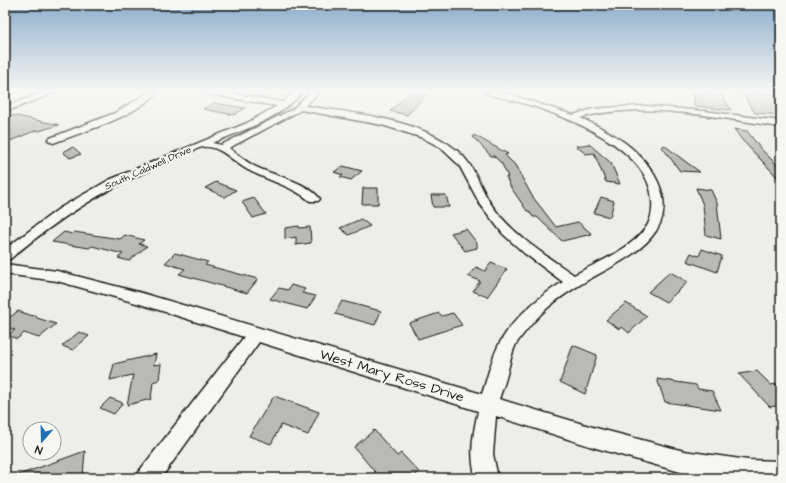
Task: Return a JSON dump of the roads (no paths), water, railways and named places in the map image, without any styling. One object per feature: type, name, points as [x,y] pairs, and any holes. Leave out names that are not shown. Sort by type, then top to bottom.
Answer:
[{"type":"street","points":[[53,140],[119,115]]},
{"type":"street","name":"South Caldwell Drive","points":[[5,256],[50,220],[83,199],[128,175],[259,120],[268,115]]},
{"type":"street","points":[[222,148],[289,115]]},
{"type":"street","points":[[336,115],[396,126],[423,135],[442,144],[458,157],[470,172],[489,211],[503,227],[573,282]]},
{"type":"street","points":[[487,478],[483,462],[484,434],[488,406],[508,343],[530,314],[550,297],[573,282],[631,250],[649,233],[657,217],[658,199],[655,182],[632,153],[616,140],[562,115]]},
{"type":"street","points":[[572,118],[589,115]]},
{"type":"street","points":[[700,115],[781,124]]},
{"type":"street","points":[[770,123],[781,135]]},
{"type":"street","points":[[201,144],[222,148],[251,168],[286,182],[307,193],[314,199]]},
{"type":"street","name":"West Mary Ross Drive","points":[[5,269],[56,276],[91,285],[488,406],[684,462],[748,471],[781,472]]},
{"type":"street","points":[[148,478],[255,335]]}]
